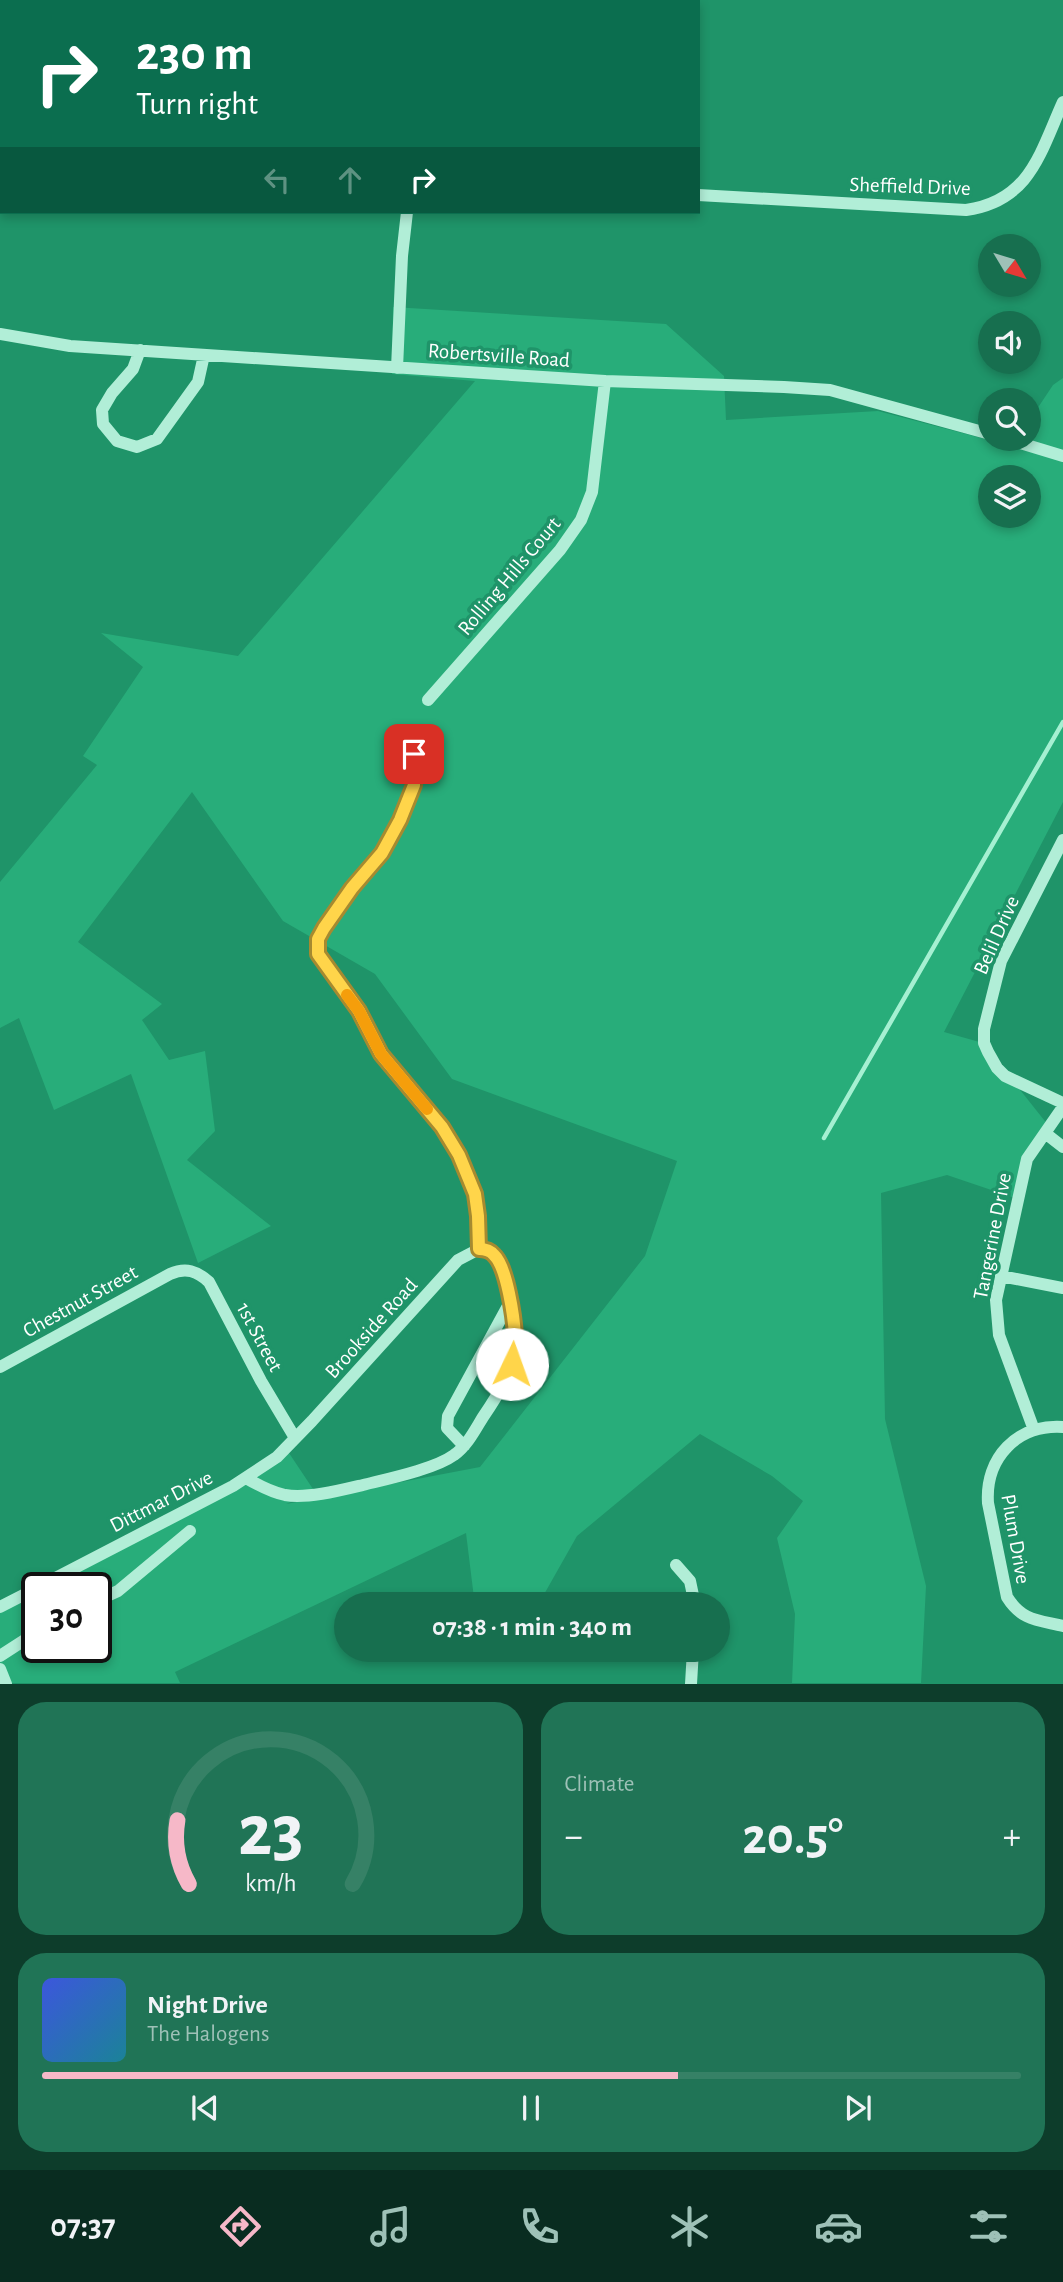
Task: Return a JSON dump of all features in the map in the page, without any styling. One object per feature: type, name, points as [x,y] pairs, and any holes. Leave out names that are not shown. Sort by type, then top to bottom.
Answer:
[{"type":"street","name":"Sheffield Drive","points":[[700,195],[981,208],[1008,196],[1027,177],[1063,102]]},
{"type":"street","points":[[397,368],[402,256],[407,214]]},
{"type":"street","name":"Robertsville Road","points":[[0,334],[70,346],[605,381],[830,390],[978,431]]},
{"type":"street","points":[[140,350],[133,369],[112,393],[102,410],[103,424],[117,441],[136,447],[157,439],[198,382],[204,355]]},
{"type":"street","name":"Rolling Hills Court","points":[[428,700],[560,550],[581,520],[592,492],[605,381]]},
{"type":"street","points":[[1041,449],[1063,456]]},
{"type":"street","points":[[246,1478],[274,1492],[298,1496],[384,1480],[442,1462],[464,1446],[502,1390],[512,1364],[515,1335],[510,1302],[499,1260],[486,1249],[479,1249],[475,1194],[459,1155],[442,1127],[381,1054],[359,1011],[318,954],[318,939],[324,928],[352,888],[382,853],[400,820],[414,785],[414,754]]},
{"type":"street","name":"Belil Drive","points":[[1063,840],[1001,961],[984,1029],[984,1043],[996,1068],[1004,1076],[1063,1105]]},
{"type":"street","name":"Tangerine Drive","points":[[1034,1430],[998,1329],[996,1306],[1027,1159],[1063,1105]]},
{"type":"street","points":[[1048,1128],[1063,1147]]},
{"type":"street","name":"Brookside Road","points":[[295,1438],[458,1260],[479,1249]]},
{"type":"street","name":"1st Street","points":[[178,1270],[194,1271],[209,1282],[261,1381],[295,1438]]},
{"type":"street","name":"Chestnut Street","points":[[0,1367],[178,1270]]},
{"type":"street","points":[[1001,1276],[1063,1288]]},
{"type":"street","points":[[464,1446],[447,1427],[447,1416],[510,1302]]},
{"type":"street","name":"Plum Drive","points":[[1063,1427],[1034,1430],[1010,1443],[997,1460],[988,1483],[988,1503],[1007,1597],[1013,1607],[1028,1618],[1063,1626]]},
{"type":"street","name":"Dittmar Drive","points":[[67,1572],[246,1478],[277,1457],[295,1438]]},
{"type":"street","points":[[112,1594],[190,1531]]},
{"type":"street","points":[[676,1565],[690,1581],[692,1592]]},
{"type":"street","name":"Dittmar Drive","points":[[0,1607],[21,1596]]},
{"type":"street","points":[[0,1656],[21,1642]]},
{"type":"street","points":[[691,1684],[692,1662]]},
{"type":"street","points":[[0,1668],[6,1684]]},
{"type":"green space","points":[[393,307],[666,324],[724,376],[726,420],[878,411],[978,437],[978,451],[1041,451],[1041,403],[1053,385],[1063,378],[1063,802],[944,1032],[983,1043],[1048,1125],[1015,1198],[947,1175],[881,1193],[885,1419],[926,1586],[921,1683],[792,1683],[795,1614],[777,1538],[803,1501],[772,1476],[700,1434],[577,1536],[545,1592],[473,1592],[466,1533],[342,1592],[334,1592],[334,1596],[175,1672],[180,1683],[0,1683],[0,1611],[21,1599],[21,1663],[112,1663],[112,1572],[69,1572],[287,1450],[315,1492],[286,1504],[480,1467],[645,1256],[677,1161],[452,1079],[375,974],[283,921],[192,792],[78,942],[162,1004],[142,1020],[169,1060],[205,1051],[215,1131],[187,1160],[271,1226],[198,1263],[131,1074],[54,1110],[19,1018],[0,1028],[0,882],[97,765],[83,756],[143,667],[101,633],[238,656],[475,381],[392,374]]},
{"type":"waterway","points":[[824,1138],[1063,722]]},
{"type":"slow traffic","points":[[347,995],[359,1011],[381,1054],[427,1109]]},
{"type":"route","points":[[414,754],[414,785],[400,820],[382,853],[352,888],[324,928],[318,939],[318,954],[359,1011],[381,1054],[451,1140],[470,1178],[478,1216],[479,1249],[486,1249],[499,1260],[510,1302],[515,1335],[512,1364]]}]
